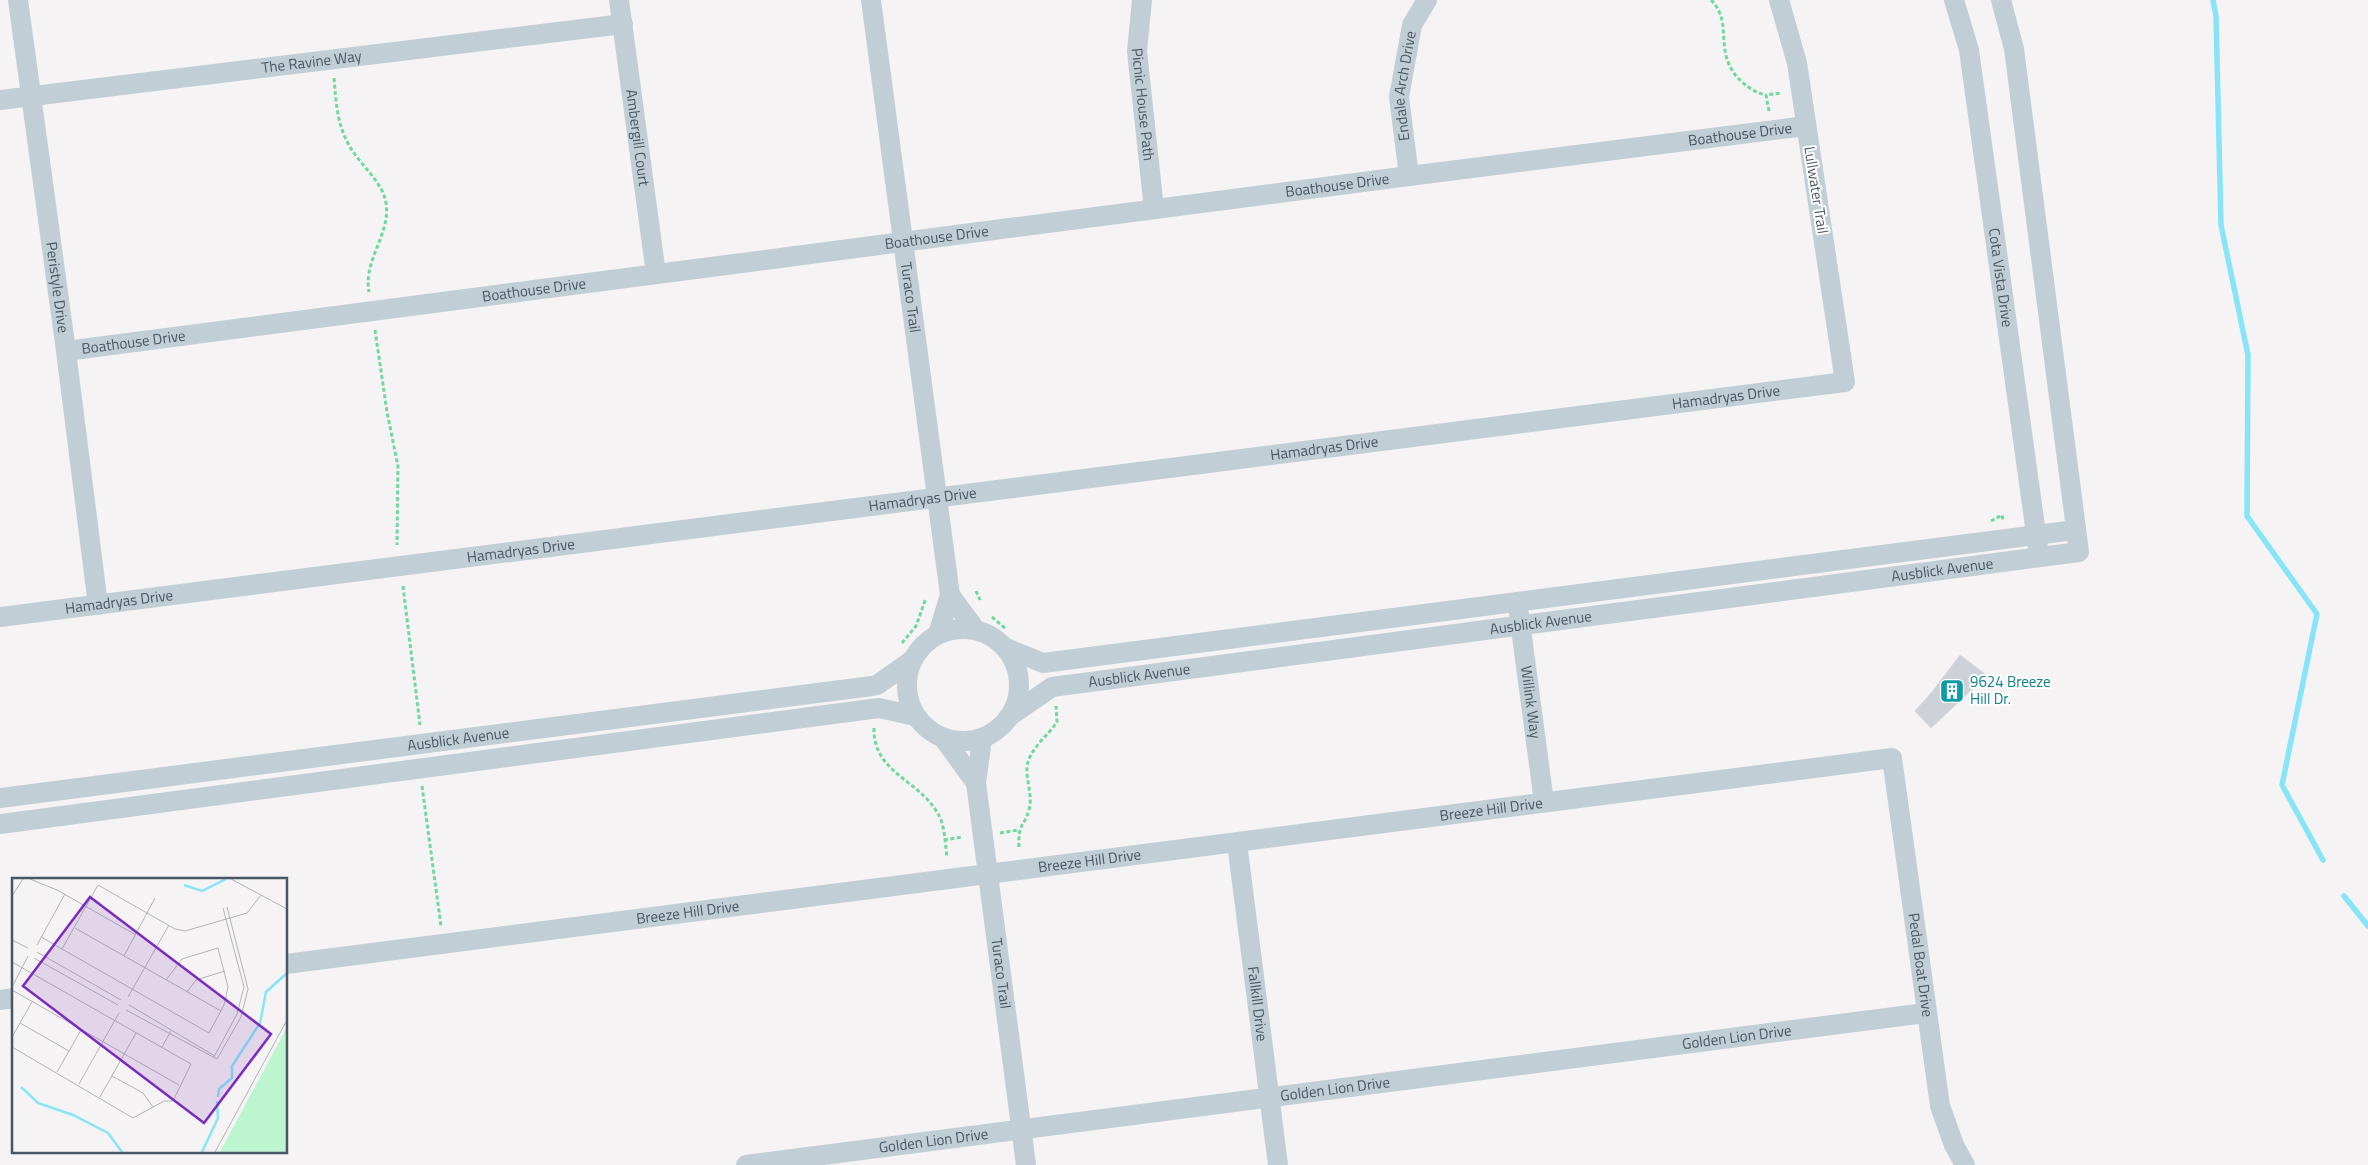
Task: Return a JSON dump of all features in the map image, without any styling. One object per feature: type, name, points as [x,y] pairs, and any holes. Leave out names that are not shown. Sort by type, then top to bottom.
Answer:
[{"type":"street","name":"Peristyle Drive","points":[[18,0],[66,351],[98,605]]},
{"type":"street","name":"Ambergill Court","points":[[619,0],[656,274]]},
{"type":"street","name":"Turaco Trail","points":[[871,0],[950,595],[938,634]]},
{"type":"street","name":"Picnic House Path","points":[[1142,0],[1137,51],[1154,209]]},
{"type":"street","name":"Endale Arch Drive","points":[[1409,176],[1399,97],[1412,25],[1426,0]]},
{"type":"street","name":"Lullwater Trail","points":[[1779,0],[1797,63],[1845,382]]},
{"type":"street","name":"Cota Vista Drive","points":[[1954,0],[1969,50],[2040,558]]},
{"type":"street","points":[[2001,0],[2014,49],[2076,530]]},
{"type":"street","name":"The Ravine Way","points":[[0,100],[623,24]]},
{"type":"street","name":"Boathouse Drive","points":[[66,351],[1806,126]]},
{"type":"street","name":"Hamadryas Drive","points":[[0,618],[1845,382]]},
{"type":"street","name":"Ausblick Avenue","points":[[1006,648],[1043,663],[2076,530],[2079,552],[1052,687],[1010,716]]},
{"type":"street","name":"Turaco Trail","points":[[950,595],[974,629]]},
{"type":"street","name":"Willink Way","points":[[1518,602],[1544,802]]},
{"type":"street","points":[[956,628],[974,629],[992,636],[1006,648],[1015,663],[1019,681],[1017,699],[1010,716],[998,730],[982,738],[964,742],[944,739],[928,730],[915,716],[907,698],[906,679],[911,661],[922,645],[938,634],[956,628]]},
{"type":"street","name":"Ausblick Avenue","points":[[0,798],[872,686],[877,685],[911,661]]},
{"type":"street","name":"Ausblick Avenue","points":[[0,824],[879,708],[915,716]]},
{"type":"street","name":"Turaco Trail","points":[[982,738],[976,783],[1026,1165]]},
{"type":"street","name":"Turaco Trail","points":[[944,739],[976,783]]},
{"type":"street","name":"Breeze Hill Drive","points":[[288,964],[1892,758]]},
{"type":"street","name":"Pedal Boat Drive","points":[[1892,758],[1925,1013],[1940,1106],[1954,1145],[1965,1165]]},
{"type":"street","name":"Fallkill Drive","points":[[1237,842],[1278,1165]]},
{"type":"street","name":"Golden Lion Drive","points":[[756,1164],[1925,1013]]},
{"type":"path","points":[[1711,0],[1718,6],[1722,18],[1724,51],[1727,62],[1736,76],[1749,88],[1766,95],[1783,92]]},
{"type":"path","points":[[334,78],[342,133],[358,162],[383,192],[386,202],[383,227],[367,272],[369,293]]},
{"type":"path","points":[[1766,95],[1769,112]]},
{"type":"path","points":[[375,329],[387,412],[398,466],[397,545]]},
{"type":"path","points":[[403,586],[421,730]]},
{"type":"path","points":[[1019,847],[1018,830],[1030,806],[1028,763],[1036,747],[1057,722],[1055,704]]},
{"type":"path","points":[[874,727],[874,740],[880,756],[890,768],[925,796],[942,820],[947,857]]},
{"type":"path","points":[[422,783],[441,926]]},
{"type":"path","points":[[999,833],[1018,830]]},
{"type":"path","points":[[944,840],[962,837]]},
{"type":"building","name":"9624 Breeze Hill Dr.","points":[[1960,655],[1985,674],[1981,681],[1931,728],[1915,711]]},
{"type":"waterway","points":[[2213,0],[2216,16],[2221,225],[2248,355],[2247,516],[2317,614],[2282,785],[2323,860]]},
{"type":"waterway","points":[[2344,896],[2368,926]]},
{"type":"place","name":"9624 Breeze Hill Dr.","points":[[1952,691]]}]
